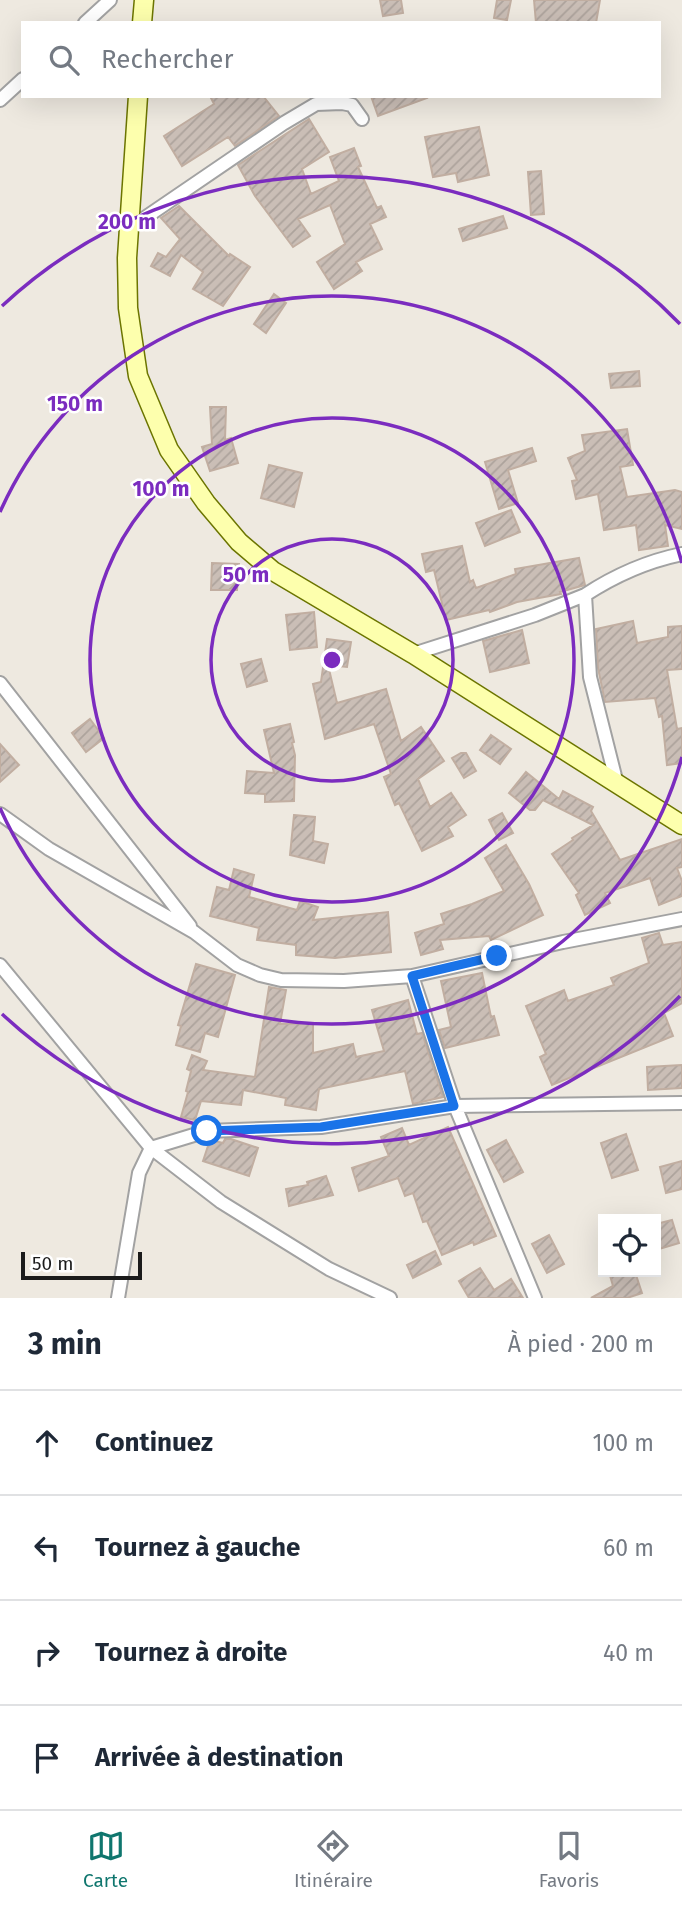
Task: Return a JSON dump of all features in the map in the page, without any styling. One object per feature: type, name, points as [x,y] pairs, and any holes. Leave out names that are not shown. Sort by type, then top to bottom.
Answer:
[{"type":"main road","points":[[142,21],[144,0]]},
{"type":"main road","points":[[138,98],[128,308],[138,376],[169,450],[206,503],[239,542],[273,571],[413,653],[682,825]]},
{"type":"street","points":[[87,21],[110,0]]},
{"type":"street","points":[[0,100],[21,81]]},
{"type":"street","points":[[130,228],[284,122],[317,104],[352,105],[362,119]]},
{"type":"street","points":[[413,653],[535,615],[584,595],[651,562],[682,554]]},
{"type":"street","points":[[584,595],[590,677],[617,784]]},
{"type":"street","points":[[0,682],[194,932]]},
{"type":"street","points":[[0,814],[49,849],[194,932],[237,965],[281,980],[344,981],[412,976],[537,947],[682,919]]},
{"type":"street","points":[[0,965],[151,1148],[221,1202],[329,1269],[390,1298]]},
{"type":"street","points":[[412,976],[454,1106],[535,1298]]},
{"type":"street","points":[[118,1298],[139,1173],[151,1148],[207,1131],[321,1127],[454,1106],[682,1103]]},
{"type":"building","points":[[380,0],[401,0],[403,13],[383,16]]},
{"type":"building","points":[[497,0],[511,0],[507,20],[494,18]]},
{"type":"building","points":[[534,0],[600,0],[596,21],[536,21]]},
{"type":"building","points":[[211,98],[265,98],[279,116],[235,146],[228,137],[182,166],[164,136],[214,104]]},
{"type":"building","points":[[372,98],[427,98],[378,116]]},
{"type":"building","points":[[309,119],[329,152],[302,169],[311,194],[339,181],[330,157],[354,148],[361,166],[358,167],[377,208],[381,206],[386,217],[370,224],[382,249],[356,262],[362,271],[334,289],[317,262],[345,244],[330,205],[298,219],[310,236],[293,247],[255,196],[238,165]]},
{"type":"building","points":[[479,127],[489,175],[458,182],[456,173],[433,177],[425,137]]},
{"type":"building","points":[[541,171],[544,214],[531,215],[528,172]]},
{"type":"building","points":[[179,206],[229,256],[230,254],[250,267],[223,306],[193,289],[203,272],[181,255],[170,276],[151,266],[158,253],[166,257],[180,239],[161,218]]},
{"type":"building","points":[[503,216],[507,228],[463,241],[459,229]]},
{"type":"building","points":[[274,294],[286,303],[266,333],[254,324]]},
{"type":"building","points":[[639,371],[640,386],[611,388],[609,374]]},
{"type":"building","points":[[210,407],[226,407],[225,440],[231,438],[238,463],[210,471],[202,447],[212,444]]},
{"type":"building","points":[[627,429],[633,465],[620,467],[627,497],[675,490],[682,492],[682,529],[665,525],[668,546],[639,550],[636,525],[604,530],[598,494],[576,499],[572,481],[577,480],[568,458],[585,451],[582,435]]},
{"type":"building","points":[[532,448],[536,461],[508,470],[518,503],[499,509],[485,462]]},
{"type":"building","points":[[269,465],[302,473],[294,507],[261,498]]},
{"type":"building","points":[[511,510],[520,532],[485,546],[476,523]]},
{"type":"building","points":[[462,546],[470,582],[473,580],[476,588],[516,574],[515,569],[579,558],[585,585],[560,592],[561,594],[517,602],[490,612],[489,610],[446,620],[434,570],[426,572],[422,554]]},
{"type":"building","points":[[212,563],[239,564],[237,590],[211,590]]},
{"type":"building","points":[[314,612],[317,647],[290,650],[286,615]]},
{"type":"building","points":[[633,621],[637,643],[668,637],[668,627],[682,626],[682,669],[667,670],[677,729],[682,728],[682,763],[667,765],[662,716],[659,717],[655,698],[605,702],[598,668],[596,629]]},
{"type":"building","points":[[522,630],[529,663],[490,672],[483,641]]},
{"type":"building","points":[[327,639],[351,642],[347,667],[328,665],[337,703],[386,689],[401,741],[421,727],[444,761],[418,779],[430,807],[451,793],[466,815],[448,827],[453,836],[422,851],[399,803],[395,805],[384,777],[391,774],[374,724],[325,739],[313,684],[321,682]]},
{"type":"building","points":[[261,659],[267,681],[247,687],[241,664]]},
{"type":"building","points":[[90,719],[104,738],[86,752],[72,733]]},
{"type":"building","points":[[290,724],[295,755],[294,801],[265,802],[265,794],[245,793],[247,771],[274,773],[264,730]]},
{"type":"building","points":[[491,735],[511,749],[500,764],[480,750]]},
{"type":"building","points":[[0,744],[19,765],[0,782]]},
{"type":"building","points":[[466,753],[476,771],[464,778],[452,758]]},
{"type":"building","points":[[526,772],[559,799],[563,791],[593,807],[591,811],[620,860],[682,839],[682,867],[677,868],[682,881],[682,896],[659,905],[650,878],[605,893],[610,903],[585,915],[576,895],[579,893],[552,854],[593,825],[543,800],[535,810],[530,810],[509,793]]},
{"type":"building","points":[[502,813],[513,833],[499,840],[489,820]]},
{"type":"building","points":[[294,815],[315,817],[313,841],[328,844],[324,863],[290,855]]},
{"type":"building","points":[[506,845],[529,884],[543,915],[491,940],[489,936],[440,940],[443,949],[421,955],[415,933],[444,924],[441,914],[504,891],[485,858]]},
{"type":"building","points":[[234,869],[254,875],[249,897],[297,910],[300,901],[318,907],[313,920],[388,912],[391,952],[335,958],[296,955],[296,945],[257,940],[259,928],[210,916],[217,887],[229,890]]},
{"type":"building","points":[[659,933],[663,945],[682,942],[682,1003],[664,1013],[673,1036],[552,1085],[540,1057],[546,1054],[526,1006],[564,990],[568,1001],[614,985],[611,978],[649,963],[642,938]]},
{"type":"building","points":[[196,964],[235,975],[218,1037],[205,1033],[200,1052],[176,1045],[181,1026],[178,1025]]},
{"type":"building","points":[[482,973],[491,1017],[494,1016],[499,1035],[445,1048],[439,1030],[451,1027],[441,981]]},
{"type":"building","points":[[269,987],[286,990],[280,1024],[313,1023],[313,1053],[353,1044],[356,1057],[384,1051],[372,1010],[408,1000],[417,1034],[422,1033],[443,1097],[413,1104],[405,1071],[319,1089],[316,1110],[285,1105],[286,1098],[243,1090],[241,1105],[201,1101],[195,1120],[181,1117],[188,1092],[186,1091],[191,1071],[187,1069],[192,1055],[207,1061],[203,1070],[255,1077]]},
{"type":"building","points":[[682,1065],[682,1088],[648,1090],[647,1067]]},
{"type":"building","points":[[448,1127],[496,1236],[442,1255],[427,1221],[423,1222],[413,1193],[405,1196],[398,1178],[359,1191],[352,1168],[389,1156],[381,1137],[402,1128],[409,1145]]},
{"type":"building","points":[[626,1134],[638,1170],[612,1178],[601,1143]]},
{"type":"building","points":[[225,1139],[258,1148],[249,1176],[203,1161],[210,1140],[223,1143]]},
{"type":"building","points":[[506,1140],[523,1172],[504,1182],[487,1150]]},
{"type":"building","points":[[682,1161],[682,1189],[666,1193],[660,1167]]},
{"type":"building","points":[[326,1176],[333,1195],[289,1206],[286,1189],[308,1185],[307,1182]]},
{"type":"building","points":[[672,1220],[679,1243],[661,1248],[661,1223]]},
{"type":"building","points":[[549,1235],[564,1264],[547,1273],[532,1244]]},
{"type":"building","points":[[435,1251],[441,1264],[413,1278],[407,1265]]},
{"type":"building","points":[[480,1268],[494,1290],[511,1279],[523,1298],[469,1298],[459,1281]]},
{"type":"building","points":[[610,1277],[637,1277],[642,1293],[627,1298],[591,1298],[613,1286]]},
{"type":"route","points":[[207,1131],[321,1127],[454,1106],[412,976],[497,956]]}]
